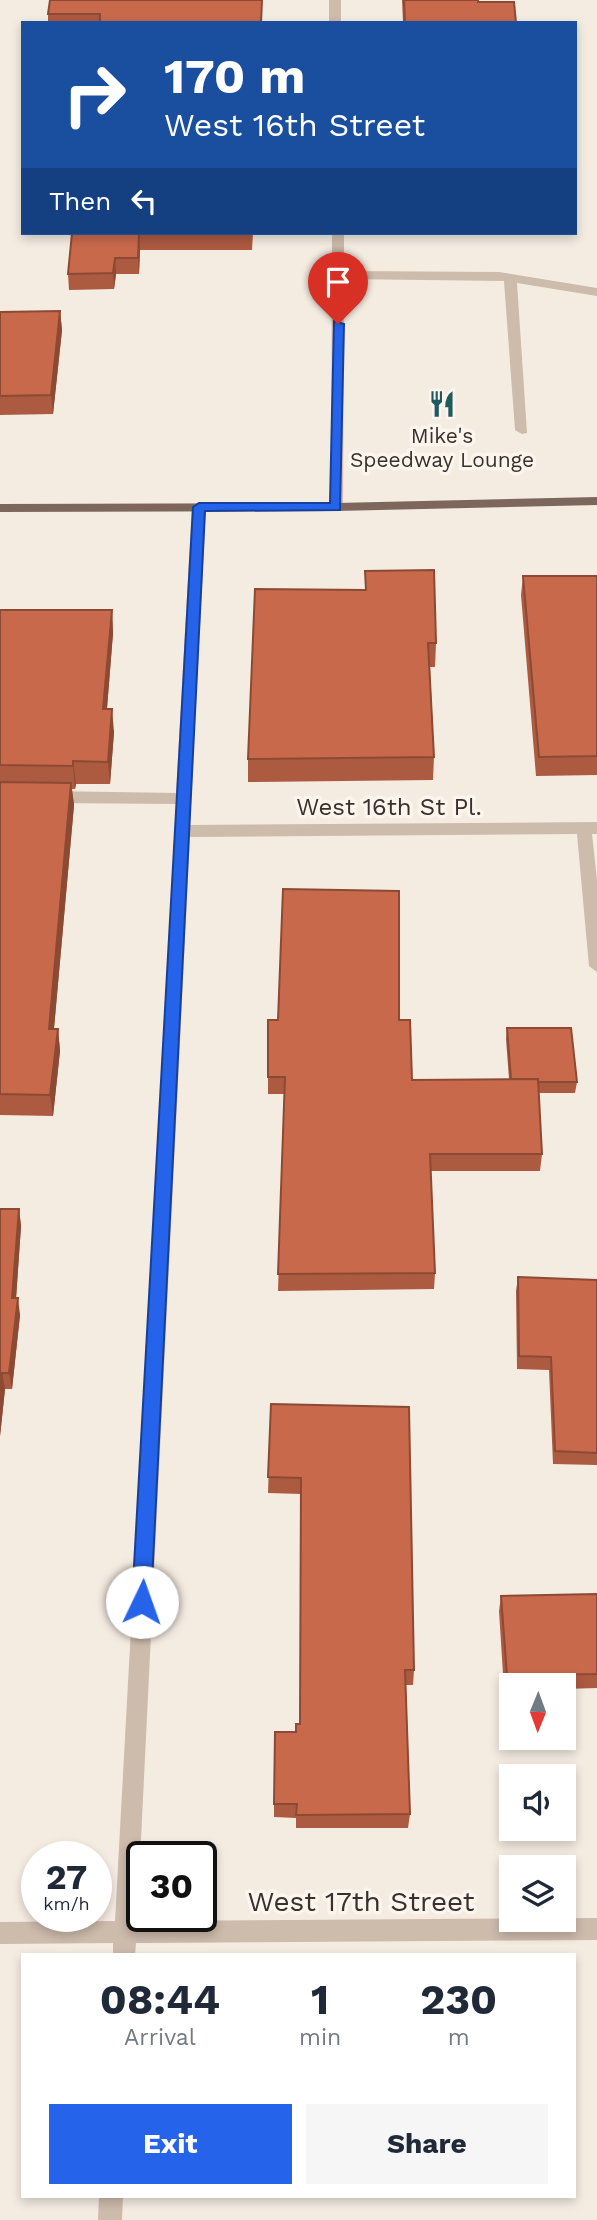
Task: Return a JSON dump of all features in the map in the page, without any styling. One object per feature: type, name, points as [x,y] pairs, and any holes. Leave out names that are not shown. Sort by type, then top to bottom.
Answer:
[{"type":"main road","points":[[0,508],[336,507],[597,500]]},
{"type":"street","points":[[335,0],[335,21]]},
{"type":"street","points":[[336,507],[338,235]]},
{"type":"street","points":[[339,275],[510,278],[597,292]]},
{"type":"street","points":[[510,278],[522,430]]},
{"type":"street","points":[[124,1944],[199,507]]},
{"type":"street","points":[[26,797],[182,799]]},
{"type":"street","points":[[590,828],[597,966]]},
{"type":"street","name":"West 16th St Pl.","points":[[181,831],[590,828]]},
{"type":"street","name":"West 17th Street","points":[[0,1933],[124,1944],[597,1928]]},
{"type":"street","points":[[110,2220],[111,2198]]},
{"type":"building","points":[[50,0],[262,0],[261,21],[100,21],[100,14],[48,14]]},
{"type":"building","points":[[404,0],[514,2],[516,21],[405,21]]},
{"type":"building","points":[[72,235],[139,235],[138,258],[115,258],[113,273],[68,274]]},
{"type":"building","points":[[60,311],[51,395],[0,396],[0,312]]},
{"type":"building","points":[[434,570],[436,643],[428,643],[434,757],[248,759],[255,589],[366,590],[365,571]]},
{"type":"building","points":[[523,576],[597,576],[597,756],[539,757]]},
{"type":"building","points":[[0,610],[112,610],[103,709],[112,709],[108,762],[73,761],[73,766],[0,765]]},
{"type":"building","points":[[0,782],[71,783],[49,1029],[58,1029],[50,1095],[0,1094]]},
{"type":"building","points":[[283,889],[399,891],[399,1020],[410,1020],[412,1080],[538,1079],[542,1154],[430,1154],[435,1273],[278,1274],[285,1077],[268,1077],[268,1020],[278,1020]]},
{"type":"building","points":[[507,1028],[571,1028],[577,1082],[511,1079]]},
{"type":"building","points":[[0,1209],[19,1209],[12,1298],[18,1298],[9,1373],[2,1373],[0,1388]]},
{"type":"building","points":[[518,1277],[597,1280],[597,1453],[555,1451],[551,1357],[519,1356]]},
{"type":"building","points":[[271,1404],[409,1407],[414,1670],[405,1670],[410,1814],[296,1815],[297,1804],[274,1804],[275,1732],[296,1732],[296,1724],[300,1724],[301,1478],[268,1477]]},
{"type":"building","points":[[597,1594],[597,1674],[507,1673],[501,1596]]},
{"type":"place","name":"Mike's Speedway Lounge","points":[[442,404]]},
{"type":"route","points":[[142,1602],[199,507],[336,507],[338,324]]}]
